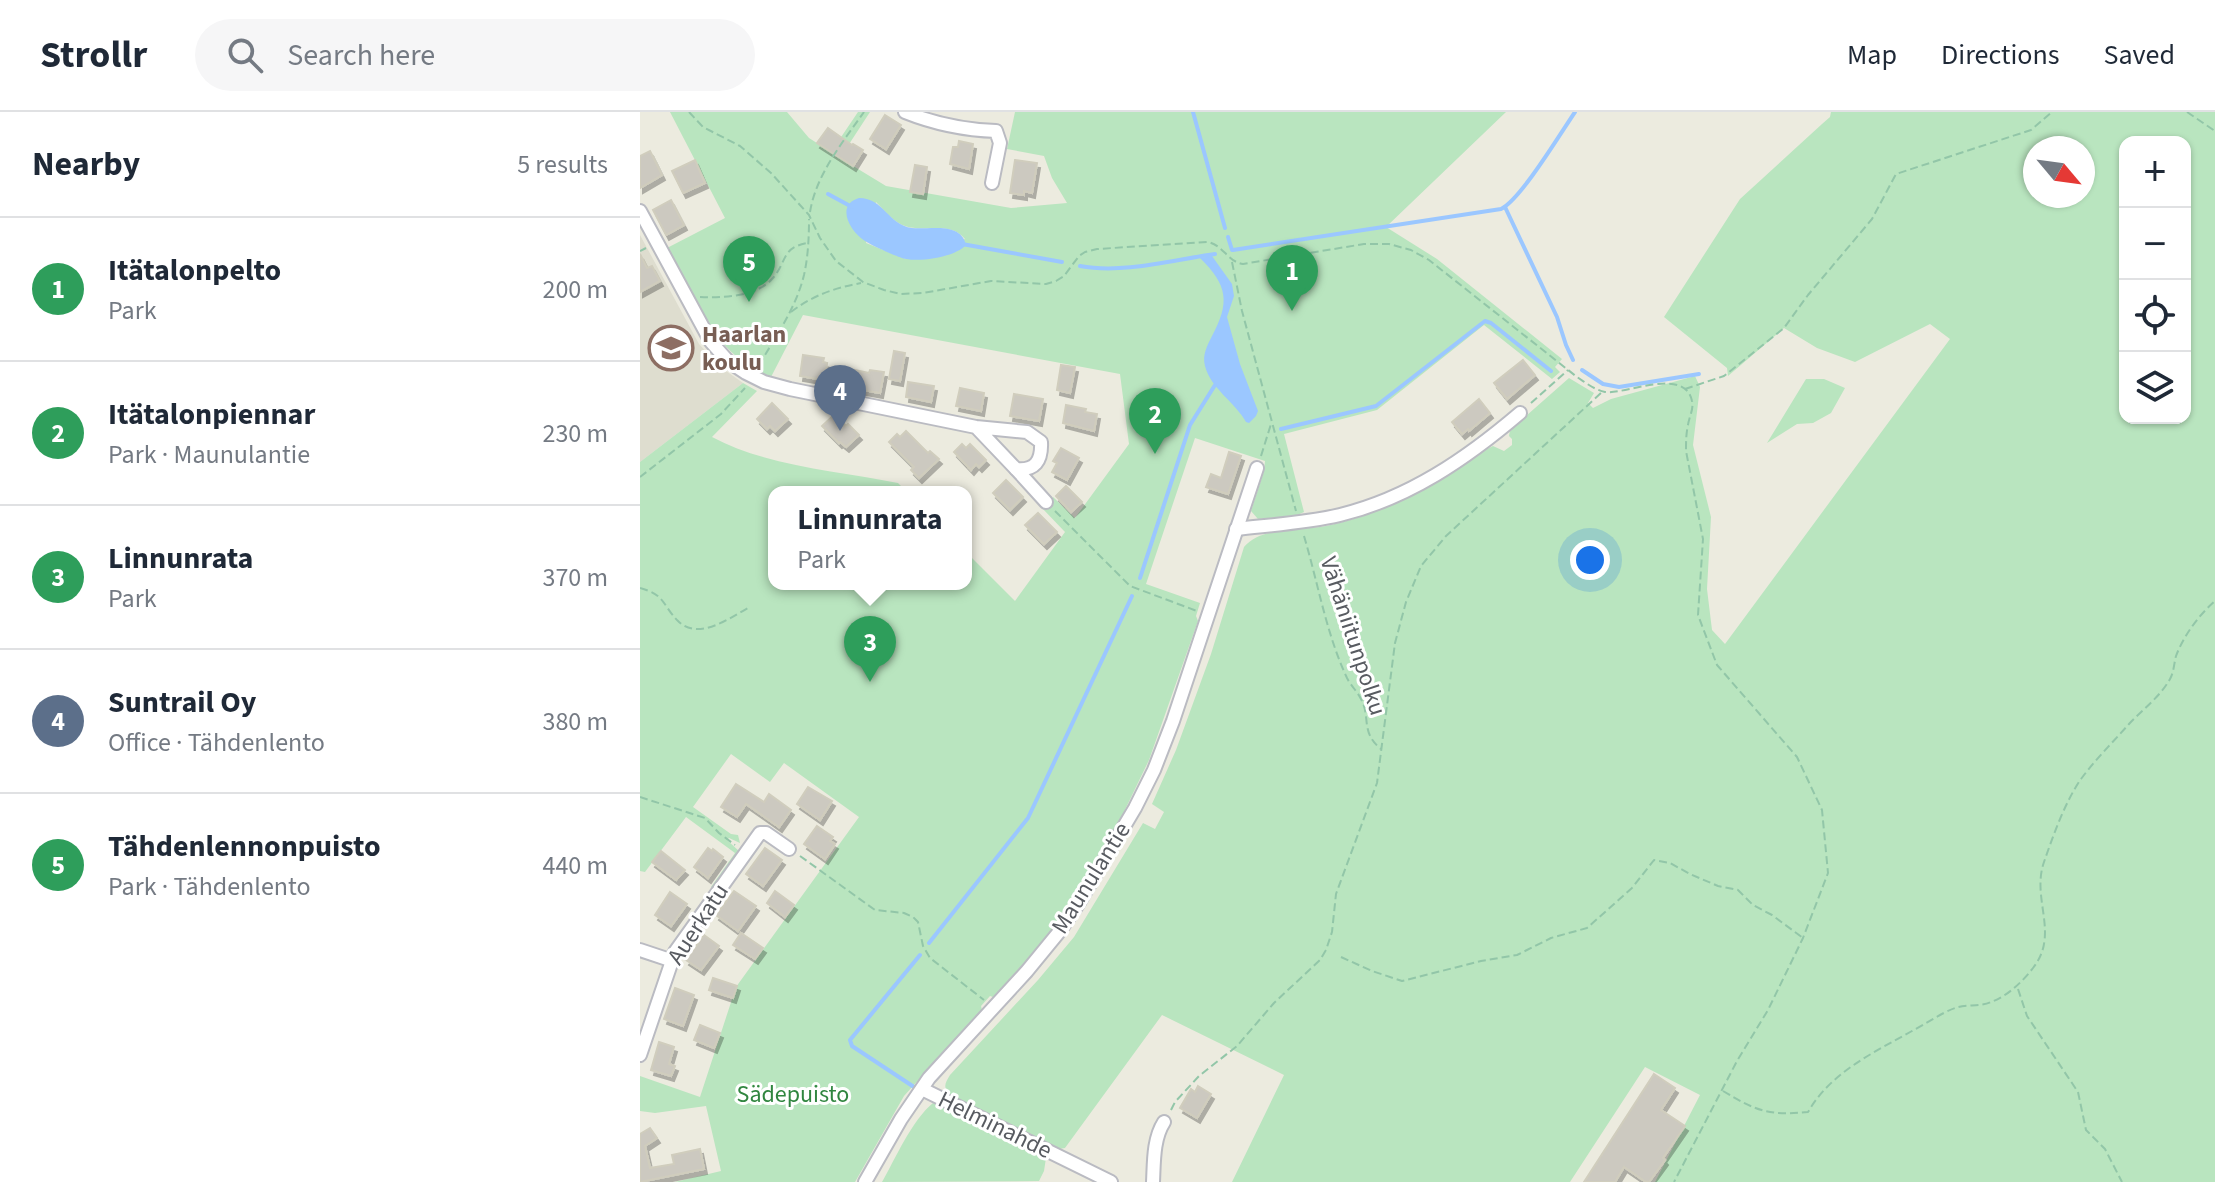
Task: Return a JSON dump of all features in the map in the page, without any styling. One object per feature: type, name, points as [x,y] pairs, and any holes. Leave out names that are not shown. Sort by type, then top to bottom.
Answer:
[{"type":"street","points":[[905,112],[952,127],[996,131],[1000,143],[992,183]]},
{"type":"street","points":[[640,211],[702,329],[720,354],[738,368],[777,386],[976,427],[1027,432],[1041,442],[1038,460],[1027,470],[1016,469]]},
{"type":"street","points":[[1236,529],[1338,516],[1401,494],[1450,467],[1520,413]]},
{"type":"street","points":[[976,427],[1046,502]]},
{"type":"street","name":"Maunulantie","points":[[865,1182],[922,1089],[1042,954],[1078,904],[1126,825],[1154,770],[1173,721],[1257,468]]},
{"type":"street","points":[[746,852],[760,833],[766,833],[789,849]]},
{"type":"street","name":"Auerkatu","points":[[640,1055],[670,960],[746,852]]},
{"type":"street","points":[[640,950],[670,960]]},
{"type":"street","name":"Helminahde","points":[[922,1089],[1111,1182]]},
{"type":"street","points":[[1153,1182],[1157,1139],[1164,1122]]},
{"type":"path","points":[[756,371],[791,312],[804,273],[814,193],[835,154],[864,112]]},
{"type":"path","points":[[1684,389],[1724,376],[1784,328],[1872,219],[1896,174],[2031,130],[2052,112]]},
{"type":"path","points":[[2187,112],[2215,131]]},
{"type":"path","points":[[690,296],[725,296],[765,285],[774,277],[787,252],[809,243]]},
{"type":"path","points":[[1232,260],[1242,311],[1298,518]]},
{"type":"path","points":[[991,281],[992,288]]},
{"type":"path","points":[[791,312],[817,295],[863,282]]},
{"type":"path","points":[[1520,413],[1569,370]]},
{"type":"path","points":[[640,477],[721,414],[750,383]]},
{"type":"path","points":[[1164,1122],[1175,1102],[1199,1076],[1237,1046],[1326,950],[1332,932],[1336,894],[1374,795],[1395,643],[1406,602],[1421,566],[1446,536],[1602,392]]},
{"type":"path","points":[[1257,468],[1272,423]]},
{"type":"path","points":[[1064,520],[1130,586],[1203,613]]},
{"type":"path","name":"Vähäniitunpolku","points":[[1301,527],[1329,630],[1346,677],[1361,699],[1366,729],[1382,750]]},
{"type":"path","points":[[640,588],[665,601],[677,620],[689,629],[703,629],[721,623],[748,608]]},
{"type":"path","points":[[1722,1091],[1750,1107],[1782,1115],[1808,1112],[1816,1097],[1846,1068],[1956,1008],[1991,1002],[2017,986],[2035,965],[2045,946],[2045,922],[2039,890],[2043,864],[2073,793],[2132,721],[2154,701],[2171,677],[2177,655],[2189,633],[2215,601]]},
{"type":"path","points":[[640,797],[705,818],[719,833],[746,852]]},
{"type":"path","points":[[789,849],[875,910],[913,917],[918,922],[923,946],[930,958],[989,1005]]},
{"type":"path","points":[[1341,957],[1402,981],[1517,955],[1551,938],[1587,928],[1632,888],[1654,860],[1670,863],[1718,886],[1738,890],[1753,905],[1803,938]]},
{"type":"path","points":[[2017,986],[2027,1016],[2078,1092],[2086,1130],[2105,1149],[2122,1182]]},
{"type":"shaded area","name":"Haarlan koulu","points":[[640,235],[699,344],[719,366],[743,383],[640,462]]},
{"type":"green space","name":"Sädepuisto","points":[[670,112],[787,112],[809,138],[831,152],[858,112],[870,112],[840,158],[886,186],[1011,208],[1067,203],[1052,178],[1044,156],[1007,149],[1015,112],[1506,112],[1386,227],[1437,259],[1562,359],[1555,367],[1560,372],[1552,379],[1484,325],[1377,410],[1284,434],[1304,512],[1295,516],[1258,519],[1251,511],[1265,461],[1195,438],[1146,584],[1200,603],[1196,616],[1198,621],[1149,760],[1121,818],[1053,928],[904,1096],[855,1182],[675,1182],[721,1171],[706,1106],[655,1113],[640,1111],[640,1076],[700,1097],[736,987],[859,817],[784,763],[770,782],[731,754],[693,807],[731,834],[738,835],[740,843],[727,840],[740,852],[713,888],[735,853],[686,817],[645,872],[640,871],[640,462],[743,383],[757,391],[712,437],[755,455],[901,486],[768,486],[768,590],[972,590],[972,558],[1015,601],[1065,532],[1042,508],[1053,497],[1075,518],[1129,444],[1120,374],[803,315],[771,377],[734,354],[707,323],[667,248],[725,218]],"holes":[[[876,202],[893,219],[913,228],[952,230],[965,239],[906,259],[866,243]]]},
{"type":"green space","points":[[1831,112],[2215,112],[2215,1182],[1655,1182],[1700,1095],[1645,1067],[1570,1182],[1232,1182],[1284,1075],[1162,1015],[1065,1148],[1059,1149],[949,1094],[945,1085],[950,1075],[1074,937],[1143,823],[1155,829],[1164,812],[1152,804],[1176,750],[1211,654],[1244,547],[1251,540],[1271,532],[1326,526],[1370,514],[1431,486],[1493,446],[1504,451],[1512,445],[1510,430],[1569,378],[1594,393],[1588,403],[1593,408],[1611,399],[1695,376],[1700,387],[1693,445],[1711,517],[1707,589],[1712,630],[1725,644],[1950,339],[1930,324],[1855,362],[1817,348],[1784,328],[1728,376],[1727,368],[1664,317],[1740,199],[1830,117]]},
{"type":"green space","points":[[1806,379],[1824,379],[1845,388],[1831,413],[1813,423],[1797,424],[1767,443]]},
{"type":"green space","points":[[933,1103],[1046,1158],[1039,1181],[882,1182],[911,1129]]},
{"type":"water","points":[[859,198],[874,202],[904,226],[944,228],[958,232],[966,245],[938,258],[921,260],[906,259],[885,251],[859,237],[847,219],[848,206]]},
{"type":"water","points":[[1212,256],[1232,284],[1234,296],[1227,317],[1258,411],[1249,423],[1218,389],[1205,366],[1206,351],[1222,314],[1223,304],[1221,286],[1200,258]]},
{"type":"building","points":[[885,115],[901,125],[886,149],[870,139]]},
{"type":"building","points":[[828,128],[863,150],[853,166],[817,143]]},
{"type":"building","points":[[959,141],[973,144],[969,169],[950,164],[953,147],[958,147]]},
{"type":"building","points":[[650,151],[662,175],[640,188],[640,156]]},
{"type":"building","points":[[695,160],[705,183],[683,193],[672,171]]},
{"type":"building","points":[[1015,160],[1037,163],[1032,193],[1010,193]]},
{"type":"building","points":[[915,165],[927,167],[923,194],[910,192]]},
{"type":"building","points":[[671,200],[684,225],[666,235],[653,210]]},
{"type":"building","points":[[640,254],[647,268],[652,266],[660,281],[640,292]]},
{"type":"building","points":[[894,351],[905,353],[900,381],[889,379]]},
{"type":"building","points":[[803,355],[824,358],[823,362],[827,363],[824,380],[800,376]]},
{"type":"building","points":[[1523,360],[1535,375],[1507,399],[1494,383]]},
{"type":"building","points":[[1061,365],[1075,367],[1070,393],[1057,390]]},
{"type":"building","points":[[855,370],[884,372],[880,393],[852,388]]},
{"type":"building","points":[[908,382],[934,386],[931,402],[906,397]]},
{"type":"building","points":[[960,388],[984,393],[981,411],[956,406]]},
{"type":"building","points":[[1014,394],[1043,399],[1039,421],[1010,416]]},
{"type":"building","points":[[1479,399],[1490,413],[1462,434],[1452,422]]},
{"type":"building","points":[[772,403],[788,419],[775,431],[770,426],[767,429],[757,419]]},
{"type":"building","points":[[1066,405],[1097,414],[1094,431],[1063,423]]},
{"type":"building","points":[[833,416],[859,435],[846,447],[822,426]]},
{"type":"building","points":[[906,431],[928,453],[930,451],[939,459],[919,478],[911,470],[914,467],[889,442]]},
{"type":"building","points":[[962,444],[966,448],[970,444],[986,460],[971,470],[954,452]]},
{"type":"building","points":[[1061,448],[1079,458],[1067,480],[1052,472],[1057,463],[1053,461]]},
{"type":"building","points":[[1229,452],[1241,456],[1228,494],[1206,487],[1211,474],[1221,478]]},
{"type":"building","points":[[1006,480],[1023,497],[1010,510],[993,493]]},
{"type":"building","points":[[1066,486],[1082,502],[1071,512],[1056,496]]},
{"type":"building","points":[[1038,513],[1057,532],[1044,544],[1025,525]]},
{"type":"building","points":[[736,784],[764,802],[769,794],[791,810],[779,827],[746,804],[737,817],[721,807]]},
{"type":"building","points":[[808,787],[832,801],[820,820],[797,804]]},
{"type":"building","points":[[817,826],[833,837],[830,841],[835,844],[825,859],[804,844]]},
{"type":"building","points":[[708,848],[723,857],[708,878],[694,867]]},
{"type":"building","points":[[765,848],[782,860],[763,886],[746,874]]},
{"type":"building","points":[[661,851],[685,870],[676,880],[652,862]]},
{"type":"building","points":[[734,891],[756,906],[738,931],[716,915]]},
{"type":"building","points":[[775,891],[794,905],[785,917],[767,903]]},
{"type":"building","points":[[670,892],[687,904],[671,926],[655,915]]},
{"type":"building","points":[[741,933],[763,948],[755,959],[733,945]]},
{"type":"building","points":[[704,935],[719,946],[701,970],[686,960]]},
{"type":"building","points":[[713,978],[737,986],[733,998],[709,990]]},
{"type":"building","points":[[675,988],[694,995],[683,1026],[664,1019]]},
{"type":"building","points":[[700,1025],[720,1033],[714,1048],[694,1040]]},
{"type":"building","points":[[659,1042],[674,1047],[669,1064],[675,1066],[671,1076],[651,1070]]},
{"type":"building","points":[[1654,1074],[1675,1088],[1661,1110],[1685,1126],[1663,1158],[1665,1160],[1649,1182],[1624,1167],[1615,1182],[1584,1182]]},
{"type":"building","points":[[1198,1086],[1211,1094],[1197,1118],[1180,1108],[1191,1089],[1195,1092]]},
{"type":"building","points":[[650,1128],[657,1138],[645,1146],[650,1168],[674,1164],[672,1155],[700,1149],[704,1169],[640,1182],[640,1134]]},
{"type":"waterway","points":[[1193,112],[1225,228]]},
{"type":"waterway","points":[[1233,250],[1501,209],[1529,180],[1575,112]]},
{"type":"waterway","points":[[828,194],[852,207]]},
{"type":"waterway","points":[[1505,207],[1557,317],[1573,360]]},
{"type":"waterway","points":[[1228,237],[1232,250]]},
{"type":"waterway","points":[[962,244],[1062,262]]},
{"type":"waterway","points":[[1080,266],[1130,267],[1215,254]]},
{"type":"waterway","points":[[1281,429],[1376,406],[1485,321],[1551,371]]},
{"type":"waterway","points":[[1582,370],[1603,384],[1619,387],[1699,374]]},
{"type":"waterway","points":[[1140,578],[1190,425],[1215,385]]},
{"type":"waterway","points":[[929,943],[1028,818],[1132,596]]},
{"type":"waterway","points":[[914,1087],[852,1046],[850,1040],[920,955]]},
{"type":"place","name":"Tähdenlennonpuisto","points":[[749,302]]},
{"type":"place","name":"Itätalonpelto","points":[[1292,311]]},
{"type":"place","name":"Haarlan koulu","points":[[671,348]]},
{"type":"place","name":"Suntrail Oy","points":[[840,431]]},
{"type":"place","name":"Itätalonpiennar","points":[[1155,454]]},
{"type":"place","name":"Linnunrata","points":[[870,682]]}]
